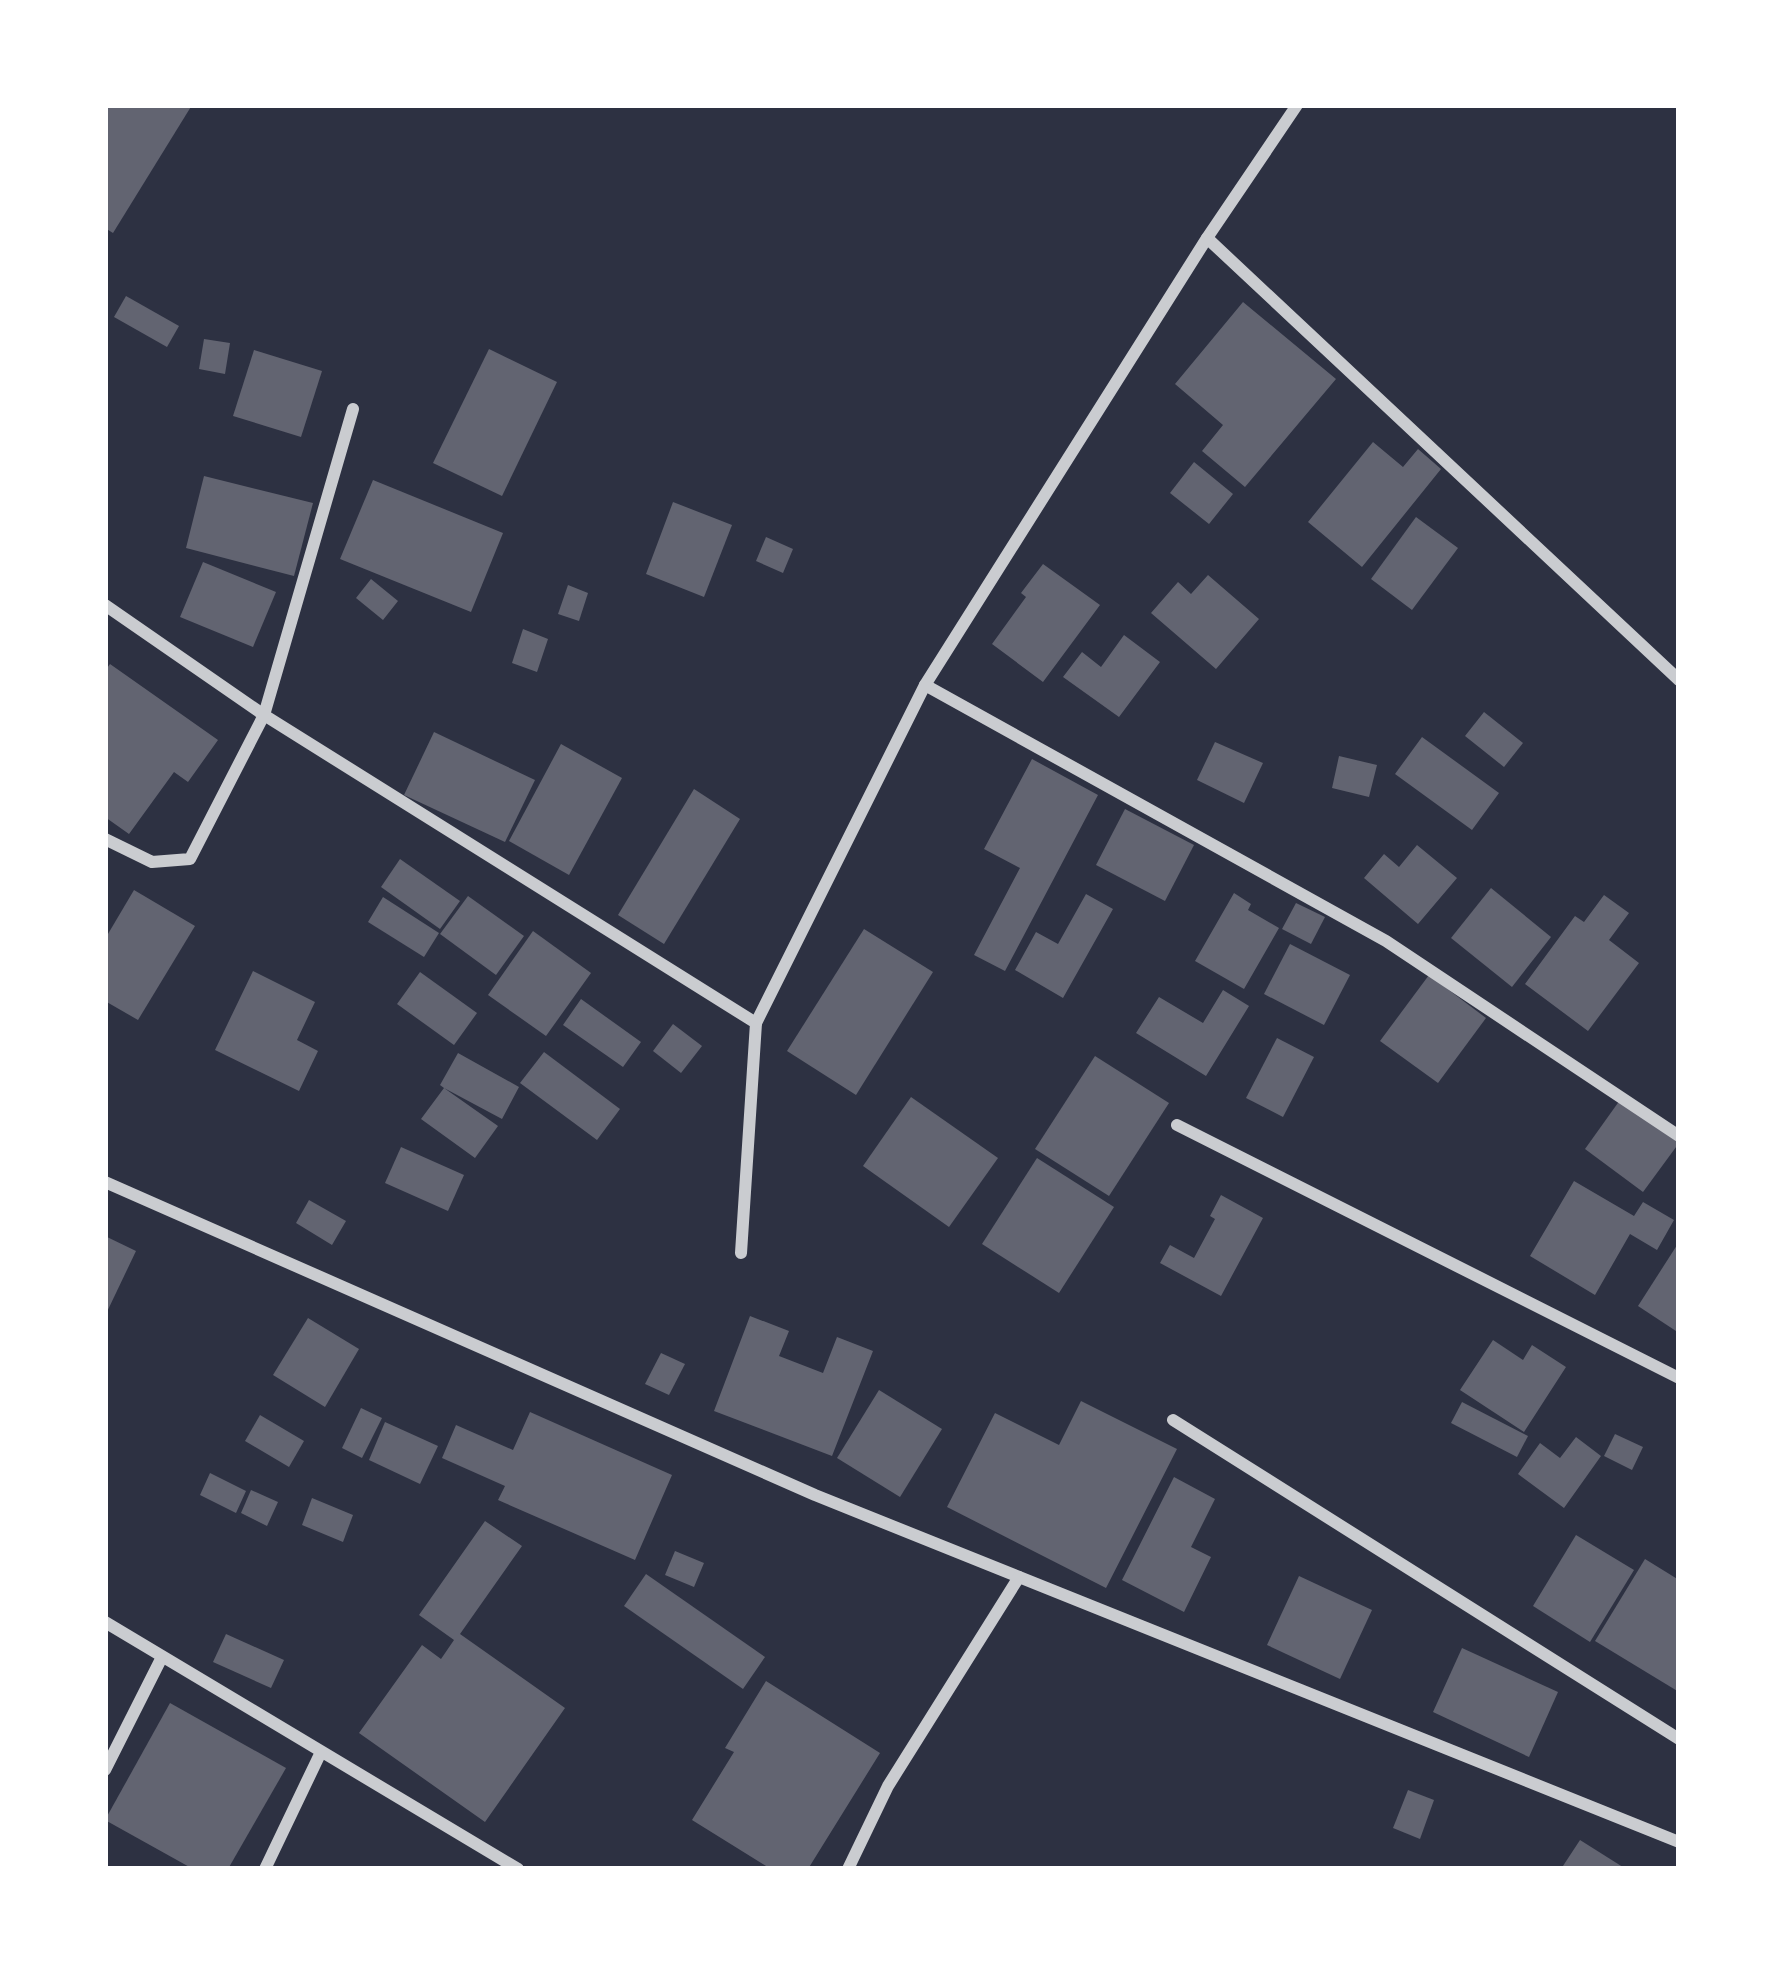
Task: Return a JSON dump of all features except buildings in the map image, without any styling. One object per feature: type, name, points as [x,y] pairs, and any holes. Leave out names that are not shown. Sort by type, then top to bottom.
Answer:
[{"type":"street","points":[[741,1253],[756,1023],[926,685],[1207,238],[1297,105]]},
{"type":"street","points":[[1207,238],[1679,680]]},
{"type":"street","points":[[105,838],[152,862],[190,859],[264,715],[353,409]]},
{"type":"street","points":[[105,604],[264,715],[756,1023]]},
{"type":"street","points":[[926,685],[1386,941],[1679,1136]]},
{"type":"street","points":[[1177,1125],[1679,1378]]},
{"type":"street","points":[[105,1182],[794,1486],[1679,1842]]},
{"type":"street","points":[[1173,1420],[1679,1739]]},
{"type":"street","points":[[848,1869],[888,1786],[1019,1577]]},
{"type":"street","points":[[105,1622],[518,1869]]},
{"type":"street","points":[[105,1770],[162,1658]]},
{"type":"street","points":[[265,1869],[321,1752]]}]
